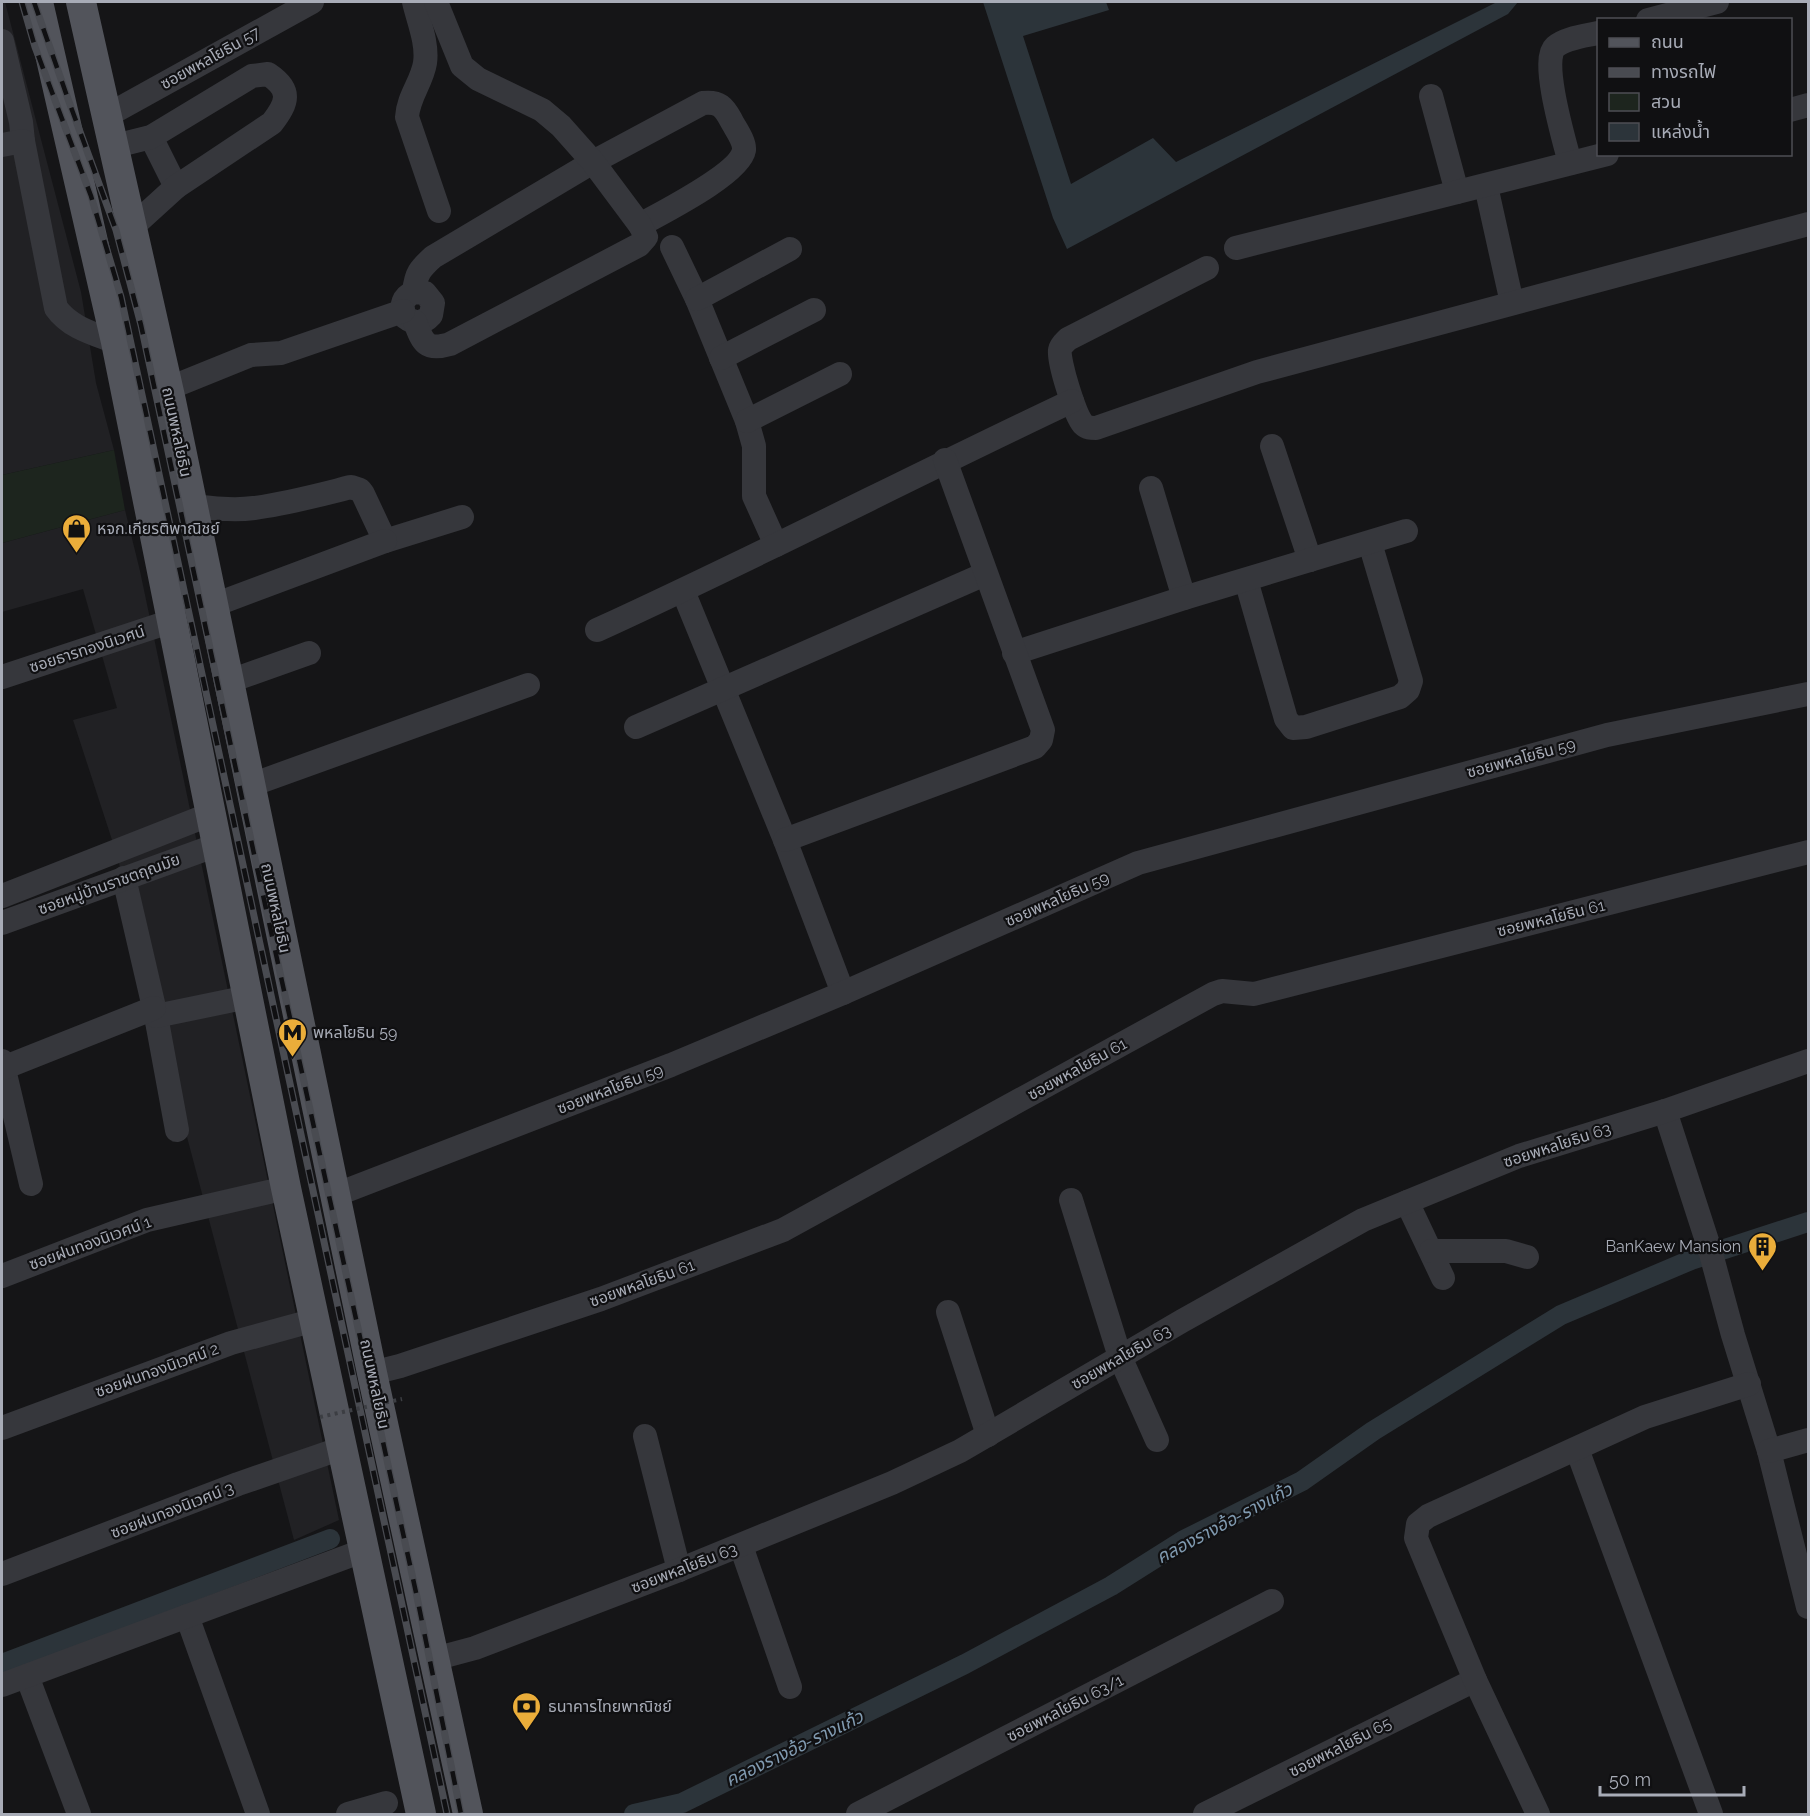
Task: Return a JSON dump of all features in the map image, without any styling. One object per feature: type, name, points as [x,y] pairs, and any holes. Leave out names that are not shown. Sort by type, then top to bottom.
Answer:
[{"type":"main road","points":[[38,2],[116,342],[286,1188],[421,1815]]},
{"type":"main road","name":"ถนนพหลโยธิน","points":[[81,2],[115,146],[214,605],[372,1373],[468,1815]]},
{"type":"main road","points":[[361,1536],[405,1522]]},
{"type":"street","name":"ซอยพหลโยธิน 57","points":[[108,115],[312,2]]},
{"type":"street","points":[[414,2],[425,48],[425,64],[407,106],[407,117],[439,211]]},
{"type":"street","points":[[436,2],[462,66],[478,79],[542,110],[561,126],[593,162],[640,225],[646,237],[639,245],[450,344],[438,348],[426,344],[421,339],[411,308],[416,277],[420,269],[433,257],[593,162],[703,103],[719,104],[726,109],[744,145],[744,152],[739,160],[726,173],[689,198],[640,225]]},
{"type":"street","points":[[1656,18],[1716,2]]},
{"type":"street","points":[[1570,164],[1550,77],[1550,53],[1554,47],[1563,42],[1597,34]]},
{"type":"street","points":[[2,41],[18,108],[12,143],[56,308],[71,324],[116,342]]},
{"type":"street","points":[[115,146],[151,137],[252,76],[268,74],[283,86],[286,97],[282,111],[272,123],[176,187],[132,226]]},
{"type":"street","points":[[1431,96],[1456,192]]},
{"type":"street","points":[[1792,110],[1809,105]]},
{"type":"street","points":[[151,137],[176,187]]},
{"type":"street","points":[[1236,248],[1600,156]]},
{"type":"street","points":[[1486,186],[1512,303]]},
{"type":"street","points":[[1207,268],[1063,343],[1060,356],[1072,401],[1082,423],[1090,428],[1096,428],[1257,372],[1809,224]]},
{"type":"street","points":[[672,247],[697,299],[747,421],[754,446],[754,496],[776,545]]},
{"type":"street","points":[[697,299],[790,249]]},
{"type":"street","points":[[169,395],[252,354],[281,353],[411,308]]},
{"type":"street","points":[[721,358],[814,310]]},
{"type":"street","points":[[747,421],[840,374]]},
{"type":"street","points":[[597,630],[683,591],[945,460],[1072,401]]},
{"type":"street","points":[[1272,446],[1310,560]]},
{"type":"street","points":[[785,840],[1035,747],[1041,740],[1043,730],[945,460]]},
{"type":"street","points":[[192,506],[252,508],[351,487],[363,494],[385,541]]},
{"type":"street","points":[[1151,488],[1184,598]]},
{"type":"street","points":[[214,605],[385,541],[462,517]]},
{"type":"street","points":[[1014,653],[1184,598],[1406,531]]},
{"type":"street","points":[[1246,580],[1286,719],[1293,728],[1306,727],[1400,698],[1408,690],[1411,681],[1370,543]]},
{"type":"street","points":[[636,727],[985,574]]},
{"type":"street","points":[[683,591],[785,840],[843,993]]},
{"type":"street","name":"ซอยธารทองนิเวศน์","points":[[2,676],[172,621]]},
{"type":"street","points":[[230,681],[309,653]]},
{"type":"street","points":[[251,785],[528,685]]},
{"type":"street","name":"ซอยพหลโยธิน 59","points":[[335,1195],[671,1065],[843,993],[1138,863],[1607,735],[1809,694]]},
{"type":"street","name":"ซอยหมู่บ้านราชตฤณมัย","points":[[2,896],[212,814]]},
{"type":"street","name":"ซอยหมู่บ้านราชตฤณมัย","points":[[2,923],[217,845]]},
{"type":"street","name":"ซอยพหลโยธิน 61","points":[[372,1373],[601,1299],[783,1230],[1213,993],[1222,991],[1254,994],[1809,852]]},
{"type":"street","points":[[124,878],[155,1012],[177,1130]]},
{"type":"street","points":[[31,1184],[8,1116],[2,1065],[155,1012],[248,997]]},
{"type":"street","name":"ซอยพหลโยธิน 63","points":[[435,1659],[475,1648],[741,1546],[892,1483],[960,1451],[1120,1357],[1363,1220],[1519,1156],[1665,1111],[1809,1061]]},
{"type":"street","points":[[1665,1111],[1769,1451],[1809,1607]]},
{"type":"street","name":"ซอยฝนทองนิเวศน์ 1","points":[[2,1276],[147,1220],[286,1188]]},
{"type":"street","points":[[1071,1200],[1120,1357],[1157,1440]]},
{"type":"street","points":[[1407,1202],[1443,1278]]},
{"type":"street","points":[[1431,1251],[1506,1251],[1527,1257]]},
{"type":"street","points":[[948,1312],[988,1435]]},
{"type":"street","name":"ซอยฝนทองนิเวศน์ 2","points":[[2,1428],[231,1343],[315,1320]]},
{"type":"street","points":[[1538,1815],[1475,1680],[1416,1538],[1418,1524],[1428,1516],[1645,1417],[1749,1384]]},
{"type":"street","points":[[645,1436],[679,1570]]},
{"type":"street","points":[[1769,1451],[1809,1440]]},
{"type":"street","name":"ซอยฝนทองนิเวศน์ 3","points":[[2,1574],[238,1484],[342,1448]]},
{"type":"street","points":[[1578,1449],[1712,1815]]},
{"type":"street","points":[[2,1685],[188,1616],[361,1536]]},
{"type":"street","points":[[741,1546],[790,1687]]},
{"type":"street","name":"ซอยพหลโยธิน 63/1","points":[[858,1815],[1272,1601]]},
{"type":"street","points":[[188,1616],[258,1815]]},
{"type":"street","points":[[27,1676],[79,1815]]},
{"type":"street","name":"ซอยพหลโยธิน 65","points":[[1205,1815],[1475,1680]]},
{"type":"street","points":[[348,1815],[386,1803]]},
{"type":"path","points":[[320,1417],[402,1399]]},
{"type":"shaded area","points":[[2,2],[5,2],[81,292],[96,383],[114,450],[2,475]]},
{"type":"shaded area","points":[[125,510],[140,571],[339,1520],[294,1540],[187,1137],[172,1142],[145,1023],[163,1015],[113,843],[73,720],[117,708],[83,589],[2,612],[2,543]]},
{"type":"green space","points":[[114,450],[125,510],[2,543],[2,475]]},
{"type":"water","points":[[983,2],[1106,2],[1109,10],[1023,36],[1071,184],[1153,138],[1176,162],[1497,2],[1518,2],[1508,14],[1067,249],[1053,218]]},
{"type":"waterway","name":"คลองรางอ้อ-รางแก้ว","points":[[634,1814],[682,1803],[965,1664],[1111,1586],[1184,1540],[1302,1481],[1373,1431],[1561,1315],[1691,1260],[1808,1222]]},
{"type":"waterway","points":[[2,1664],[330,1539]]},
{"type":"railway","points":[[22,2],[35,47],[91,196],[121,297],[447,1814]]},
{"type":"railway","points":[[34,2],[116,230],[141,325],[417,1597],[461,1814]]},
{"type":"place","name":"หจก.เกียรติพาณิชย์","points":[[76,554]]},
{"type":"place","name":"พหลโยธิน 59","points":[[292,1058]]},
{"type":"place","name":"BanKaew Mansion","points":[[1762,1272]]},
{"type":"place","name":"ธนาคารไทยพาณิชย์","points":[[527,1732]]}]
